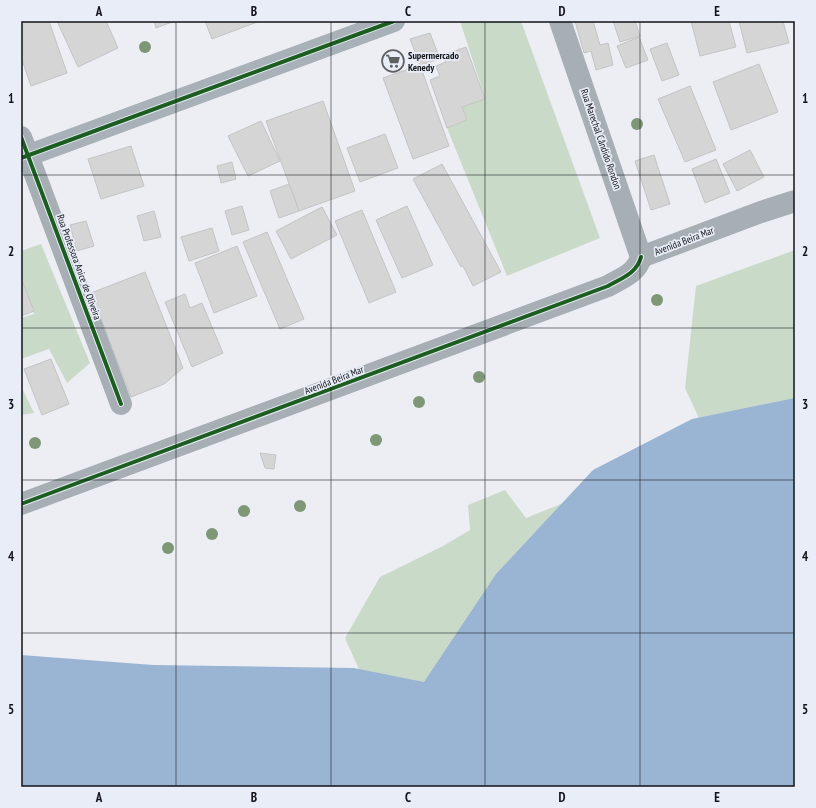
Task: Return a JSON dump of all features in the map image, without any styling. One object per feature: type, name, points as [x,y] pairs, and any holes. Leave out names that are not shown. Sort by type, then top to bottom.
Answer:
[{"type":"main road","points":[[23,150],[394,21]]},
{"type":"street","name":"Rua Marechal Cândido Rondon","points":[[560,21],[641,257]]},
{"type":"street","name":"Rua Professora Anice de Oliveira","points":[[23,150],[121,404]]},
{"type":"street","name":"Avenida Beira Mar","points":[[21,504],[608,286],[633,272],[639,266],[641,257],[761,212],[795,201]]},
{"type":"green space","points":[[460,21],[521,21],[600,238],[507,276],[447,128],[467,120],[462,107],[485,98]]},
{"type":"green space","points":[[41,244],[90,363],[67,383],[49,349],[21,359],[21,318],[34,314],[21,277],[21,251]]},
{"type":"green space","points":[[795,250],[795,468],[721,466],[685,388],[696,286]]},
{"type":"green space","points":[[21,386],[34,413],[21,415]]},
{"type":"green space","points":[[613,483],[465,739],[370,694],[345,638],[380,577],[443,546],[470,530],[468,505],[505,490],[526,518]]},
{"type":"water","points":[[795,398],[795,787],[21,787],[21,655],[153,665],[354,668],[424,682],[496,574],[593,470],[692,419]]},
{"type":"building","points":[[21,21],[49,21],[67,73],[31,86],[21,57]]},
{"type":"building","points":[[57,21],[106,21],[118,48],[78,67]]},
{"type":"building","points":[[154,21],[175,21],[156,28]]},
{"type":"building","points":[[205,21],[260,21],[212,39]]},
{"type":"building","points":[[575,21],[593,21],[600,45],[608,43],[613,65],[596,70],[591,51],[584,53]]},
{"type":"building","points":[[613,21],[635,21],[640,36],[620,42]]},
{"type":"building","points":[[691,21],[729,21],[736,47],[700,56]]},
{"type":"building","points":[[739,21],[783,21],[789,43],[747,53]]},
{"type":"building","points":[[430,33],[440,59],[420,65],[410,39]]},
{"type":"building","points":[[639,37],[648,60],[626,68],[617,46]]},
{"type":"building","points":[[667,43],[679,75],[662,81],[650,49]]},
{"type":"building","points":[[466,47],[485,99],[462,107],[467,120],[447,128],[430,80],[440,76],[436,66],[446,62],[443,55]]},
{"type":"building","points":[[759,64],[778,112],[731,130],[713,82]]},
{"type":"building","points":[[420,65],[449,146],[413,159],[383,78]]},
{"type":"building","points":[[690,86],[716,150],[685,162],[658,99]]},
{"type":"building","points":[[323,101],[355,191],[299,211],[266,121]]},
{"type":"building","points":[[261,121],[280,161],[248,176],[228,136]]},
{"type":"building","points":[[385,134],[398,168],[360,182],[347,148]]},
{"type":"building","points":[[131,146],[144,186],[101,199],[88,159]]},
{"type":"building","points":[[750,150],[764,177],[737,191],[723,164]]},
{"type":"building","points":[[654,155],[670,204],[651,210],[635,161]]},
{"type":"building","points":[[716,159],[730,193],[705,203],[692,169]]},
{"type":"building","points":[[232,162],[236,179],[221,183],[217,166]]},
{"type":"building","points":[[442,164],[501,272],[473,286],[413,179]]},
{"type":"building","points":[[289,184],[299,211],[279,218],[270,191]]},
{"type":"building","points":[[242,206],[249,230],[232,235],[225,211]]},
{"type":"building","points":[[407,206],[433,265],[402,278],[376,220]]},
{"type":"building","points":[[322,207],[337,235],[291,259],[276,231]]},
{"type":"building","points":[[362,210],[396,292],[369,303],[335,221]]},
{"type":"building","points":[[154,211],[161,237],[144,241],[137,216]]},
{"type":"building","points":[[86,221],[94,246],[77,251],[70,225]]},
{"type":"building","points":[[212,228],[219,251],[189,261],[181,237]]},
{"type":"building","points":[[267,232],[304,319],[280,329],[243,242]]},
{"type":"building","points":[[237,246],[257,296],[214,313],[195,263]]},
{"type":"building","points":[[145,272],[183,368],[164,384],[131,397],[91,293]]},
{"type":"building","points":[[21,278],[34,311],[21,316]]},
{"type":"building","points":[[185,294],[190,308],[202,303],[223,353],[192,367],[165,302]]},
{"type":"building","points":[[51,359],[69,404],[42,415],[24,369]]},
{"type":"building","points":[[260,453],[276,455],[274,469],[265,468]]},
{"type":"cycle path","points":[[21,158],[394,21]]},
{"type":"cycle path","points":[[21,137],[121,404]]},
{"type":"cycle path","points":[[21,504],[608,286],[624,278],[632,271],[639,263],[641,257]]},
{"type":"place","name":"Supermercado Kenedy","points":[[393,61]]}]
